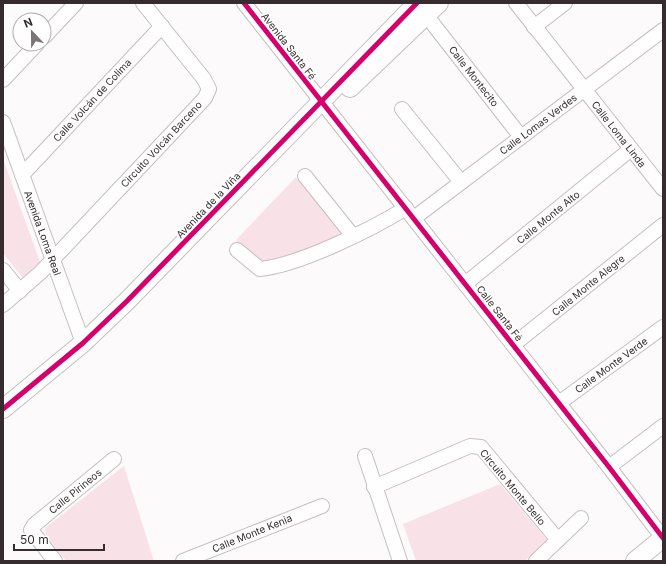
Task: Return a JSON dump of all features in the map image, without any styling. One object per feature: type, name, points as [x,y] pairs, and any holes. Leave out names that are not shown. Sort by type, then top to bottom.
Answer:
[{"type":"street","points":[[52,28],[76,3]]},
{"type":"street","name":"Circuito Volcán Barceno","points":[[53,258],[205,98],[209,89],[204,79],[143,3]]},
{"type":"street","name":"Avenida Santa Fé","points":[[244,3],[325,105]]},
{"type":"street","name":"Avenida de la Viña","points":[[3,409],[83,343],[127,302],[422,9],[439,3]]},
{"type":"street","name":"Calle Loma Linda","points":[[516,3],[663,189]]},
{"type":"street","points":[[534,27],[566,3]]},
{"type":"street","name":"Calle Montecito","points":[[422,9],[521,137]]},
{"type":"street","name":"Calle Volcán de Colima","points":[[22,175],[162,26]]},
{"type":"street","name":"Calle Lomas Verdes","points":[[237,250],[260,269],[271,268],[309,255],[410,213],[461,182],[663,30]]},
{"type":"street","points":[[3,80],[29,52]]},
{"type":"street","name":"Calle Santa Fé","points":[[325,105],[663,538]]},
{"type":"street","points":[[402,109],[461,182]]},
{"type":"street","name":"Avenida Loma Real","points":[[3,122],[83,343]]},
{"type":"street","name":"Calle Monte Alto","points":[[466,284],[631,149]]},
{"type":"street","points":[[305,176],[353,236]]},
{"type":"street","name":"Calle Monte Alegre","points":[[513,345],[663,225]]},
{"type":"street","points":[[3,305],[20,291],[53,258]]},
{"type":"street","points":[[3,270],[20,291]]},
{"type":"street","name":"Calle Monte Verde","points":[[559,403],[663,327]]},
{"type":"street","points":[[609,467],[663,426]]},
{"type":"street","name":"Circuito Monte Bello","points":[[374,487],[470,446],[481,447],[558,540]]},
{"type":"street","points":[[365,456],[374,487],[400,561]]},
{"type":"street","name":"Calle Pirineos","points":[[55,561],[31,530],[34,525],[114,459]]},
{"type":"street","name":"Calle Monte Kenia","points":[[183,561],[322,506]]},
{"type":"street","points":[[536,561],[581,518]]},
{"type":"street","points":[[635,561],[663,538]]},
{"type":"shaded area","points":[[3,159],[40,262],[23,278],[3,253]]},
{"type":"shaded area","points":[[296,177],[344,234],[263,265],[236,240]]},
{"type":"shaded area","points":[[124,466],[154,561],[66,561],[46,536],[45,528]]},
{"type":"shaded area","points":[[500,484],[548,541],[524,561],[416,561],[403,524]]},
{"type":"cycle path","points":[[244,3],[609,467],[663,538]]},
{"type":"cycle path","points":[[3,409],[83,343],[127,301],[417,3]]}]
